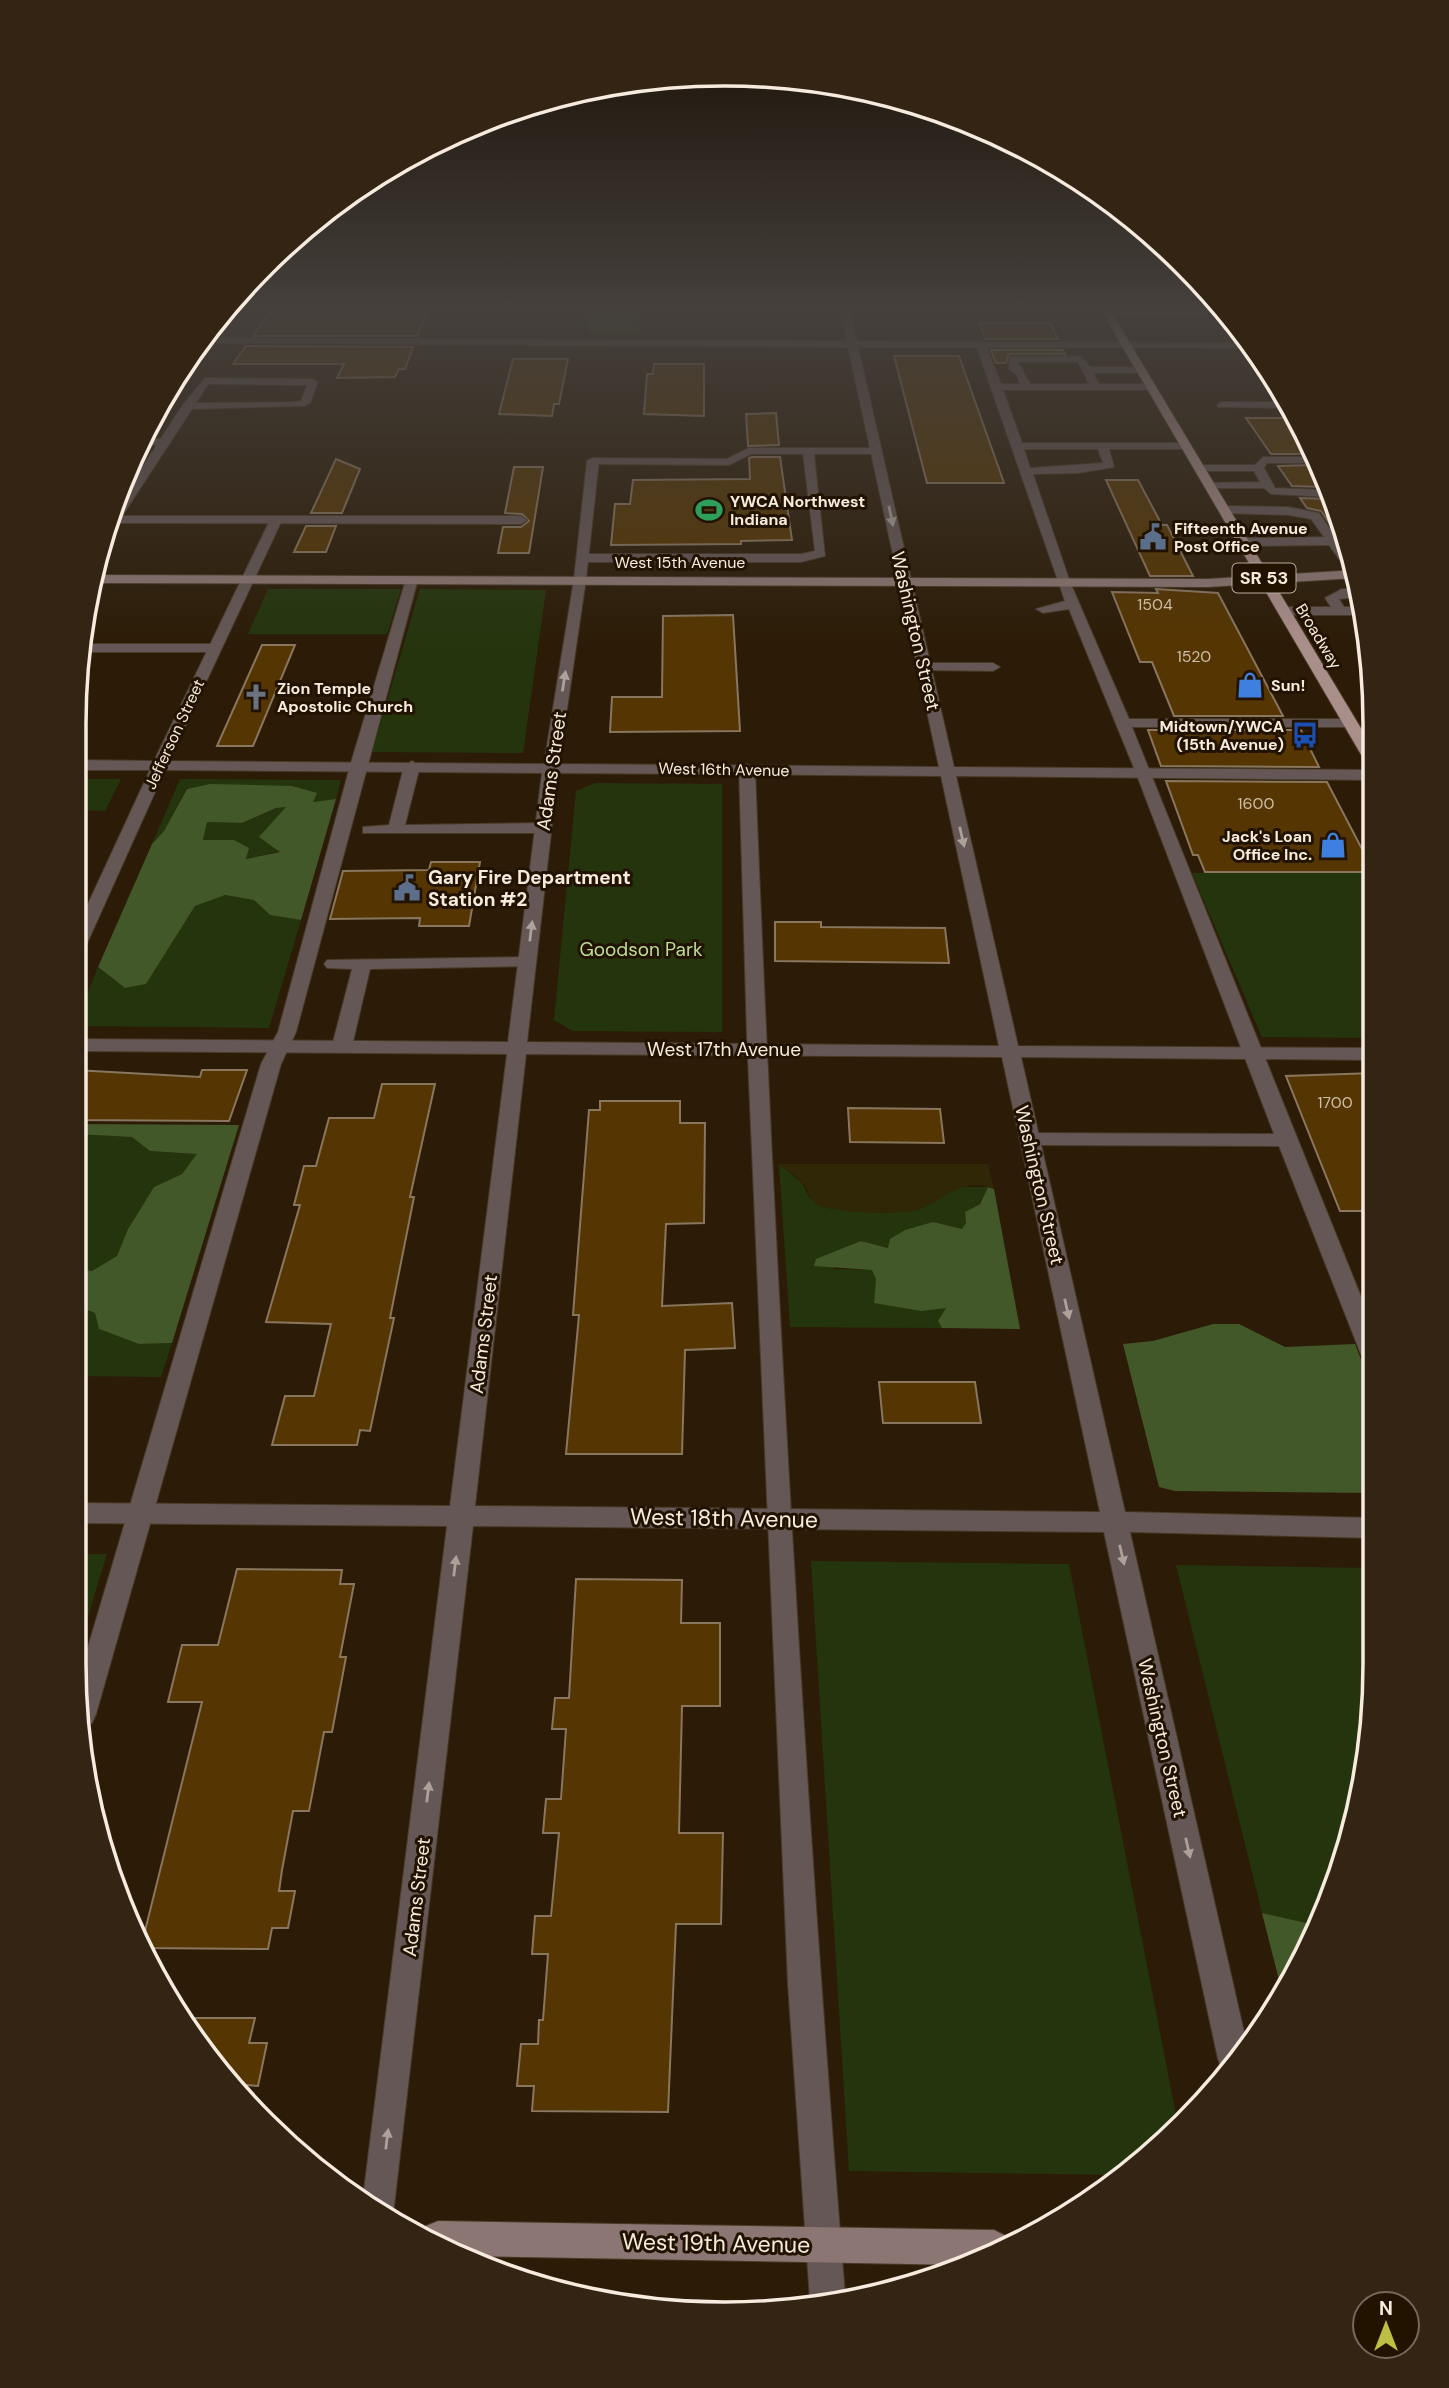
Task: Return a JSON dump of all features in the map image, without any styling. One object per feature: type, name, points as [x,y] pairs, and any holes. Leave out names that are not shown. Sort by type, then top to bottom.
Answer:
[{"type":"main road","name":"Broadway","points":[[1170,421],[1363,745]]},
{"type":"main road","name":"West 15th Avenue","points":[[103,579],[1208,583],[1345,574]]},
{"type":"main road","name":"West 19th Avenue","points":[[447,2238],[982,2248]]},
{"type":"street","points":[[127,499],[177,421]]},
{"type":"street","name":"Washington Street","points":[[869,421],[1232,2050]]},
{"type":"street","points":[[1009,421],[1064,582],[1144,773],[1251,1053],[1363,1330]]},
{"type":"street","points":[[152,442],[163,442]]},
{"type":"street","points":[[1018,446],[1185,446]]},
{"type":"street","points":[[1026,471],[1078,470],[1110,464],[1102,446]]},
{"type":"street","name":"Adams Street","points":[[380,2201],[543,828],[580,579],[593,461],[729,462],[749,451],[808,451]]},
{"type":"street","points":[[582,558],[801,558],[821,553],[808,451],[876,451]]},
{"type":"street","points":[[1258,468],[1263,460],[1306,460]]},
{"type":"street","points":[[1199,468],[1258,468]]},
{"type":"street","points":[[1258,468],[1270,491],[1320,494]]},
{"type":"street","points":[[1209,485],[1266,485]]},
{"type":"street","points":[[1224,510],[1309,514],[1315,516],[1335,540]]},
{"type":"street","points":[[120,520],[521,520]]},
{"type":"street","name":"Jefferson Street","points":[[86,926],[213,648],[276,520]]},
{"type":"street","points":[[1242,542],[1337,547]]},
{"type":"street","points":[[87,1697],[271,1064],[287,1032],[358,766],[412,579]]},
{"type":"street","points":[[1340,611],[1332,598],[1349,593]]},
{"type":"street","points":[[1043,609],[1061,608],[1073,602]]},
{"type":"street","points":[[1284,611],[1353,611]]},
{"type":"street","points":[[90,648],[213,648]]},
{"type":"street","points":[[924,667],[993,667]]},
{"type":"street","points":[[1123,723],[1350,723]]},
{"type":"street","name":"West 16th Avenue","points":[[86,765],[1363,775]]},
{"type":"street","points":[[396,830],[412,766]]},
{"type":"street","points":[[747,769],[757,1049],[804,1984],[827,2294]]},
{"type":"street","points":[[369,830],[543,828]]},
{"type":"street","points":[[333,964],[527,962]]},
{"type":"street","points":[[342,1046],[362,964]]},
{"type":"street","name":"West 17th Avenue","points":[[86,1045],[1363,1054]]},
{"type":"street","points":[[1029,1139],[1286,1140]]},
{"type":"street","name":"West 18th Avenue","points":[[86,1513],[1115,1522],[1363,1528]]},
{"type":"green space","points":[[268,589],[401,589],[387,634],[248,634]]},
{"type":"green space","points":[[420,589],[546,590],[523,753],[372,752]]},
{"type":"green space","points":[[86,779],[121,779],[105,811],[86,810]]},
{"type":"green space","points":[[180,779],[341,780],[336,799],[312,802],[317,793],[187,788],[164,831],[152,844]]},
{"type":"green space","name":"Goodson Park","points":[[595,783],[722,784],[722,1032],[573,1031],[554,1020],[576,791]]},
{"type":"green space","points":[[210,784],[292,786],[317,793],[313,802],[336,799],[301,920],[270,915],[254,900],[225,895],[195,906],[146,984],[125,988],[98,967],[152,844],[164,831],[187,789]],"holes":[[[286,807],[259,837],[280,852],[246,859],[249,848],[234,840],[203,840],[207,822],[242,823],[276,808]]]},
{"type":"green space","points":[[287,807],[281,851],[245,859],[203,840],[207,822],[242,823],[276,808]]},
{"type":"green space","points":[[1363,872],[1363,1038],[1262,1037],[1192,873]]},
{"type":"green space","points":[[224,895],[254,900],[270,915],[301,920],[269,1028],[86,1026],[86,996],[98,967],[125,988],[146,984],[195,906]]},
{"type":"green space","points":[[86,1124],[239,1125],[172,1343],[139,1344],[99,1329],[95,1313],[86,1310],[86,1270],[92,1271],[117,1256],[128,1229],[154,1187],[182,1174],[197,1154],[150,1151],[132,1137],[86,1135]]},
{"type":"green space","points":[[86,1135],[132,1137],[150,1151],[198,1154],[182,1174],[154,1187],[128,1229],[117,1256],[92,1271],[86,1270]]},
{"type":"green space","points":[[779,1164],[802,1183],[809,1197],[820,1206],[853,1211],[885,1213],[919,1209],[958,1187],[988,1187],[979,1204],[965,1212],[966,1223],[962,1229],[933,1222],[888,1248],[861,1241],[841,1251],[833,1269],[873,1270],[876,1279],[874,1303],[947,1308],[938,1321],[942,1328],[790,1327]]},
{"type":"green space","points":[[988,1187],[994,1189],[1020,1329],[942,1328],[938,1321],[946,1308],[921,1311],[874,1303],[876,1279],[872,1270],[814,1266],[816,1259],[861,1241],[888,1248],[890,1239],[905,1230],[933,1222],[962,1229],[966,1223],[965,1212],[980,1204]]},
{"type":"green space","points":[[86,1310],[95,1313],[99,1329],[139,1344],[172,1343],[161,1377],[86,1376]]},
{"type":"green space","points":[[1213,1324],[1239,1324],[1285,1347],[1355,1344],[1363,1365],[1363,1493],[1175,1491],[1159,1487],[1123,1344],[1153,1341]]},
{"type":"green space","points":[[86,1554],[107,1554],[86,1623]]},
{"type":"green space","points":[[811,1561],[1069,1564],[1176,2115],[1146,2144],[1107,2175],[849,2171]]},
{"type":"green space","points":[[1176,1565],[1363,1568],[1362,1705],[1358,1747],[1341,1829],[1308,1923],[1262,1913]]},
{"type":"green space","points":[[1262,1913],[1308,1923],[1279,1981]]},
{"type":"sand","points":[[779,1164],[988,1164],[994,1189],[982,1186],[962,1188],[910,1212],[854,1212],[816,1204],[801,1181]]},
{"type":"building","points":[[746,421],[777,421],[779,445],[748,446]]},
{"type":"building","points":[[911,421],[982,421],[1004,483],[927,483]]},
{"type":"building","points":[[1248,421],[1286,421],[1303,454],[1271,454]]},
{"type":"building","points":[[780,457],[792,540],[741,541],[741,544],[611,545],[615,504],[630,504],[633,480],[750,479],[749,458]]},
{"type":"building","points":[[336,459],[360,469],[342,513],[311,513]]},
{"type":"building","points":[[1308,465],[1317,487],[1292,486],[1278,466]]},
{"type":"building","points":[[514,467],[543,467],[529,553],[498,553],[503,527],[521,527],[529,521],[522,514],[505,513]]},
{"type":"building","points":[[1106,480],[1138,480],[1162,525],[1167,525],[1193,576],[1150,576]]},
{"type":"building","points":[[1300,498],[1322,499],[1331,526],[1321,511],[1307,508]]},
{"type":"building","points":[[306,526],[336,526],[326,552],[294,552]]},
{"type":"building","points":[[1156,589],[1218,593],[1283,716],[1174,716],[1152,662],[1140,662],[1112,592],[1158,593]]},
{"type":"building","points":[[733,615],[740,731],[610,732],[612,697],[662,697],[663,616]]},
{"type":"building","name":"Zion Temple Apostolic Church","points":[[262,645],[295,645],[253,746],[217,746]]},
{"type":"building","points":[[1148,730],[1301,730],[1319,767],[1161,766]]},
{"type":"building","points":[[1166,781],[1327,782],[1363,851],[1363,872],[1205,872],[1198,855],[1193,855]]},
{"type":"building","name":"Gary Fire Department Station #2","points":[[431,862],[480,862],[469,926],[419,926],[420,918],[330,919],[343,871],[429,870]]},
{"type":"building","points":[[775,922],[821,922],[821,927],[945,928],[949,963],[775,961]]},
{"type":"building","points":[[202,1070],[247,1070],[229,1121],[86,1120],[86,1071],[200,1077]]},
{"type":"building","points":[[1363,1073],[1363,1211],[1340,1211],[1286,1076]]},
{"type":"building","points":[[382,1084],[435,1084],[410,1197],[414,1197],[390,1318],[394,1318],[370,1431],[360,1430],[357,1445],[272,1445],[285,1396],[314,1396],[331,1324],[266,1322],[300,1205],[294,1205],[304,1166],[316,1166],[329,1118],[374,1118]]},
{"type":"building","points":[[600,1101],[680,1101],[680,1123],[705,1123],[704,1223],[666,1224],[662,1306],[732,1303],[735,1348],[685,1350],[682,1454],[566,1454],[579,1315],[573,1315],[589,1110],[600,1110]]},
{"type":"building","points":[[848,1108],[940,1109],[944,1143],[850,1142]]},
{"type":"building","points":[[879,1382],[975,1382],[981,1423],[883,1423]]},
{"type":"building","points":[[237,1569],[342,1570],[340,1584],[354,1584],[340,1657],[346,1657],[332,1732],[324,1732],[309,1811],[293,1811],[279,1891],[295,1891],[288,1928],[272,1928],[268,1949],[153,1948],[145,1931],[202,1702],[168,1702],[182,1645],[218,1645]]},
{"type":"building","points":[[576,1579],[682,1580],[681,1623],[720,1623],[720,1706],[682,1706],[679,1833],[723,1833],[721,1924],[676,1924],[668,2112],[532,2111],[534,2086],[517,2086],[521,2044],[538,2044],[539,2020],[543,2020],[548,1954],[532,1954],[535,1916],[551,1916],[559,1833],[543,1833],[546,1799],[561,1799],[566,1729],[552,1729],[555,1698],[569,1698]]},
{"type":"building","points":[[193,2018],[255,2018],[249,2043],[267,2043],[258,2086],[244,2085]]},
{"type":"place","name":"YWCA Northwest Indiana","points":[[709,510]]},
{"type":"place","name":"Fifteenth Avenue Post Office","points":[[1153,537]]},
{"type":"place","name":"Sun!","points":[[1250,685]]},
{"type":"place","name":"Zion Temple Apostolic Church","points":[[256,697]]},
{"type":"place","name":"Midtown/YWCA (15th Avenue)","points":[[1305,735]]},
{"type":"place","name":"Jack's Loan Office Inc.","points":[[1333,845]]},
{"type":"place","name":"Gary Fire Department Station #2","points":[[407,888]]}]
